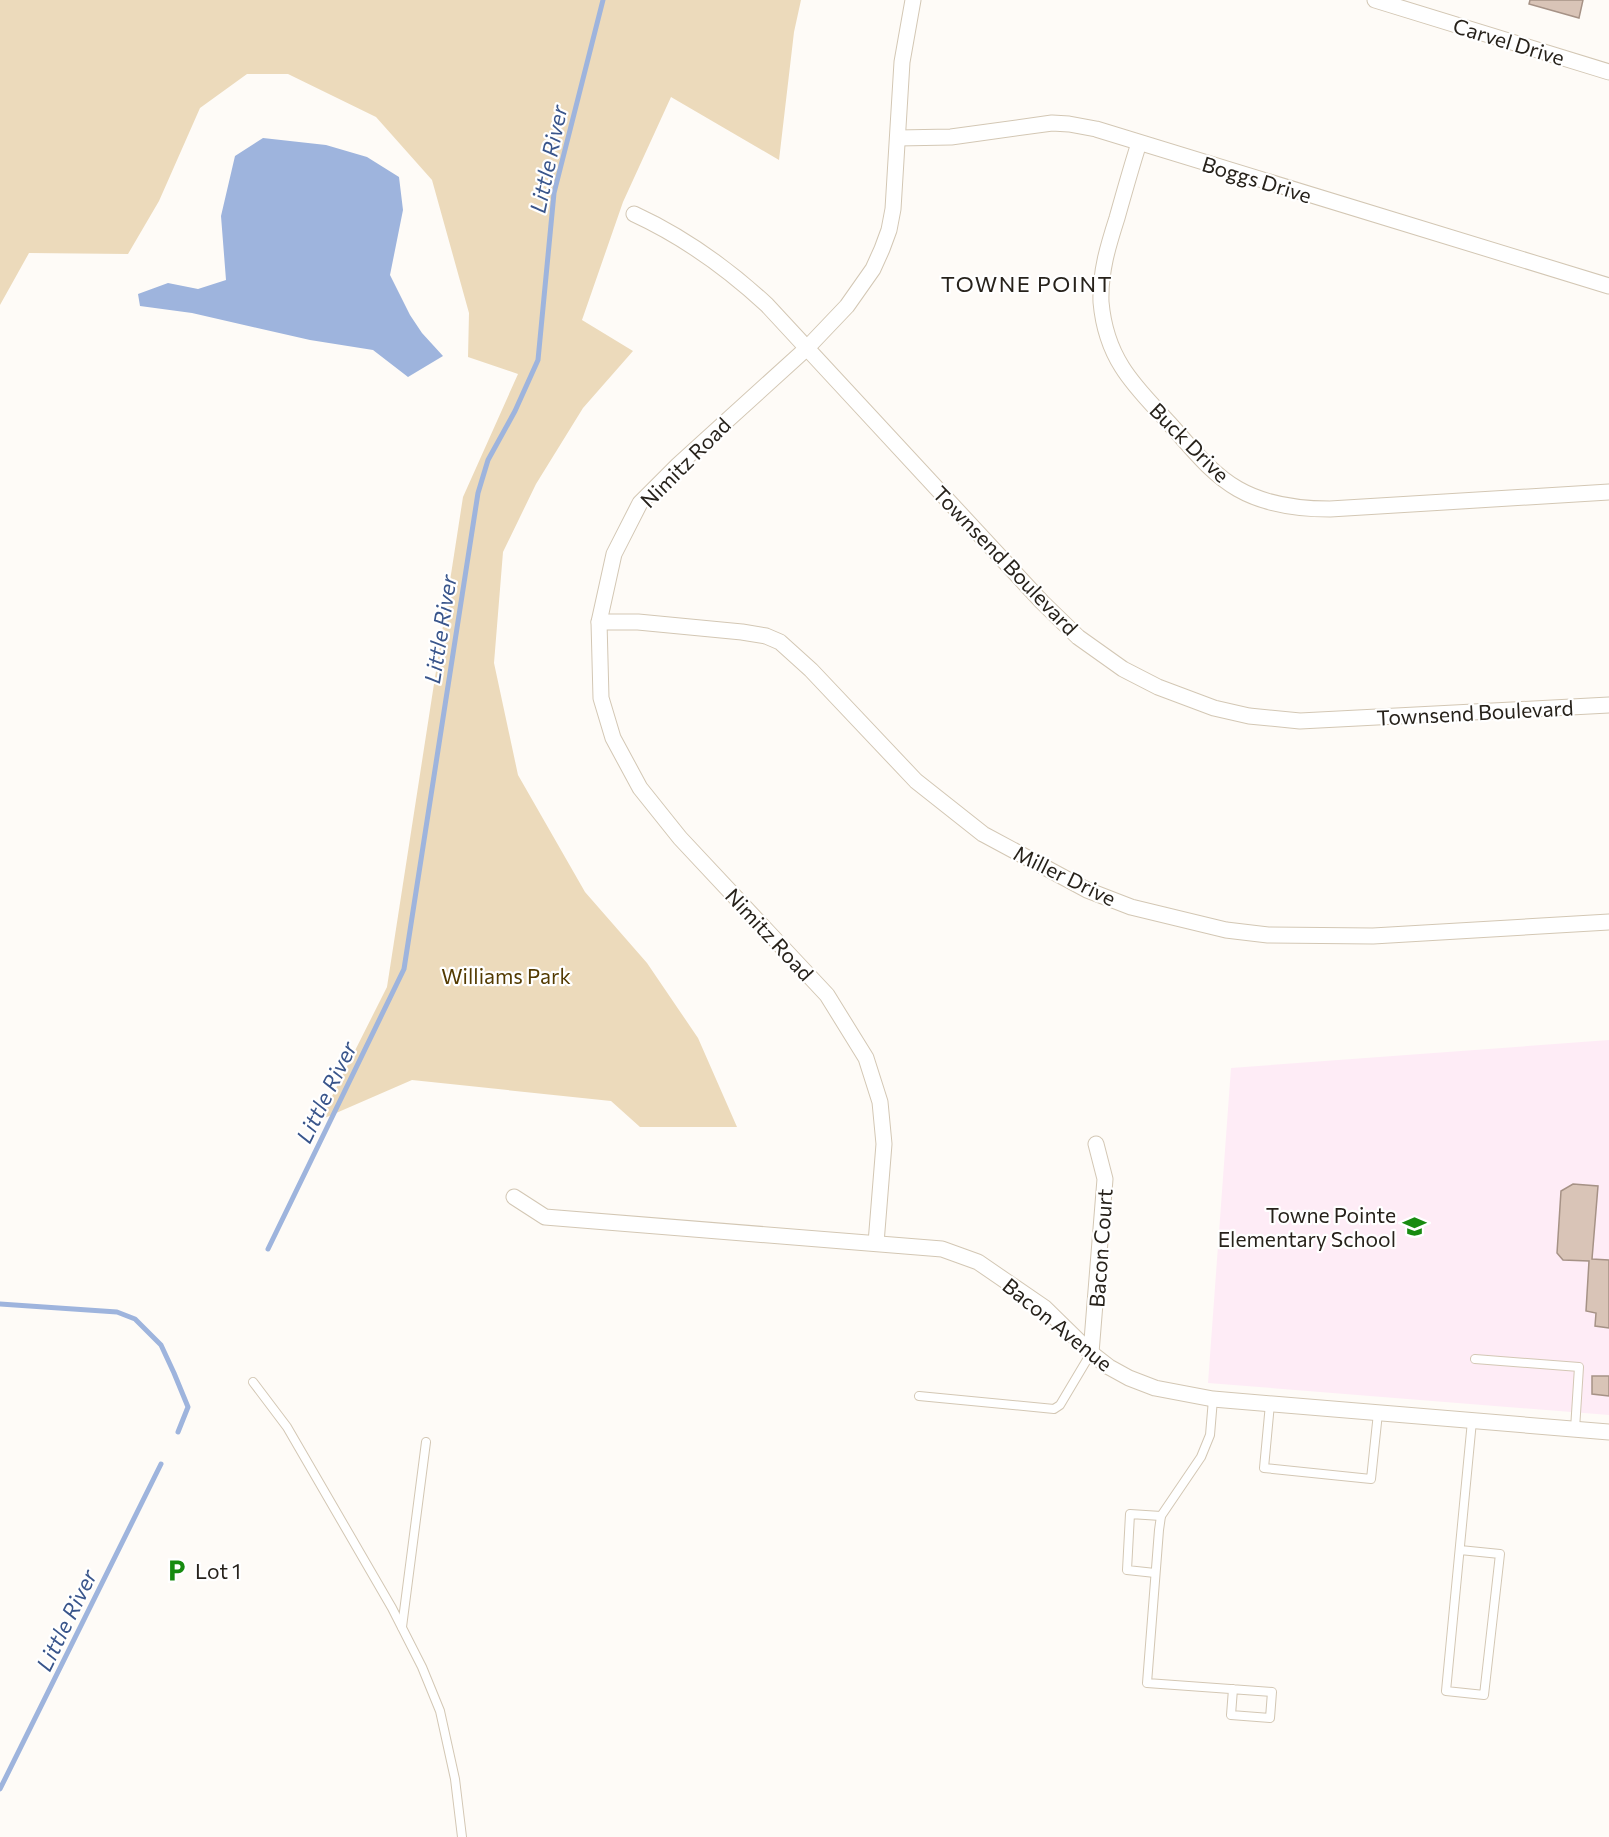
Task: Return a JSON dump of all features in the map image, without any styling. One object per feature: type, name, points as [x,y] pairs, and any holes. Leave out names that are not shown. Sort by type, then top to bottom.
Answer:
[{"type":"street","name":"Nimitz Road","points":[[876,1243],[884,1144],[880,1102],[866,1058],[827,995],[680,838],[640,788],[613,738],[601,698],[599,622],[614,554],[640,503],[678,465],[807,348],[847,306],[873,268],[889,230],[893,209],[898,103],[902,62],[913,0]]},
{"type":"street","name":"Carvel Drive","points":[[1375,0],[1609,72]]},
{"type":"street","name":"Boggs Drive","points":[[898,138],[951,137],[1052,123],[1096,129],[1609,286]]},
{"type":"street","name":"Buck Drive","points":[[1139,143],[1104,262],[1101,285],[1104,322],[1110,344],[1121,366],[1137,387],[1220,477],[1259,499],[1305,509],[1609,492]]},
{"type":"street","name":"Townsend Boulevard","points":[[634,214],[682,239],[738,278],[767,305],[1042,602],[1078,637],[1122,669],[1158,687],[1214,708],[1249,716],[1300,721],[1609,705]]},
{"type":"street","name":"Miller Drive","points":[[599,622],[638,622],[742,632],[766,636],[780,642],[812,670],[916,781],[983,834],[1087,890],[1131,907],[1226,930],[1268,935],[1373,936],[1609,922]]},
{"type":"street","name":"Bacon Court","points":[[1091,1353],[1105,1179],[1096,1144]]},
{"type":"street","name":"Bacon Avenue","points":[[514,1197],[545,1217],[942,1249],[978,1262],[1045,1308],[1091,1353],[1109,1367],[1155,1388],[1213,1398],[1609,1432]]},
{"type":"lane","points":[[920,1396],[1054,1409],[1060,1406],[1091,1353]]},
{"type":"lane","points":[[1475,1359],[1579,1367],[1575,1429]]},
{"type":"lane","points":[[253,1382],[287,1427],[422,1667],[440,1711],[454,1779],[462,1837]]},
{"type":"lane","points":[[1213,1398],[1210,1435],[1201,1457],[1161,1516],[1147,1683],[1233,1689],[1272,1692],[1270,1718],[1231,1715],[1233,1689]]},
{"type":"lane","points":[[1270,1403],[1264,1468],[1371,1479],[1378,1413]]},
{"type":"lane","points":[[1460,1550],[1500,1554],[1484,1695],[1446,1692],[1472,1420]]},
{"type":"lane","points":[[402,1628],[426,1442]]},
{"type":"lane","points":[[1155,1573],[1127,1570],[1130,1514],[1161,1516]]},
{"type":"shaded area","name":"Towne Pointe Elementary School","points":[[1609,1040],[1609,1415],[1208,1383],[1231,1068]]},
{"type":"green space","name":"Williams Park","points":[[0,0],[801,0],[794,32],[779,160],[671,97],[623,202],[582,320],[633,351],[583,408],[536,484],[503,552],[494,663],[518,775],[585,892],[647,963],[698,1038],[737,1127],[640,1127],[611,1101],[412,1080],[320,1120],[387,987],[463,497],[518,374],[468,357],[469,313],[432,180],[376,117],[288,74],[247,74],[200,108],[159,201],[128,254],[29,253],[0,305]]},
{"type":"water","points":[[263,138],[326,145],[367,157],[399,177],[403,210],[390,275],[410,315],[422,333],[443,356],[408,377],[373,350],[310,340],[192,313],[140,306],[138,294],[168,283],[198,289],[226,280],[221,216],[235,156]]},
{"type":"building","points":[[1530,0],[1583,0],[1579,18],[1529,4]]},
{"type":"building","points":[[1573,1184],[1598,1186],[1592,1259],[1609,1260],[1609,1328],[1595,1326],[1596,1313],[1586,1311],[1589,1261],[1563,1260],[1557,1253],[1561,1191]]},
{"type":"building","points":[[1592,1376],[1609,1376],[1609,1396],[1592,1394]]},
{"type":"waterway","name":"Little River","points":[[268,1249],[404,969],[478,493],[488,460],[515,411],[538,360],[554,193],[603,0]]},
{"type":"waterway","points":[[0,1304],[117,1312],[135,1319],[161,1345],[188,1407],[178,1432]]},
{"type":"waterway","name":"Little River","points":[[0,1789],[161,1464]]},
{"type":"place","name":"Towne Pointe Elementary School","points":[[1414,1226]]},
{"type":"place","name":"Lot 1","points":[[177,1570]]},
{"type":"district","name":"TOWNE POINT","points":[[1027,283]]}]
